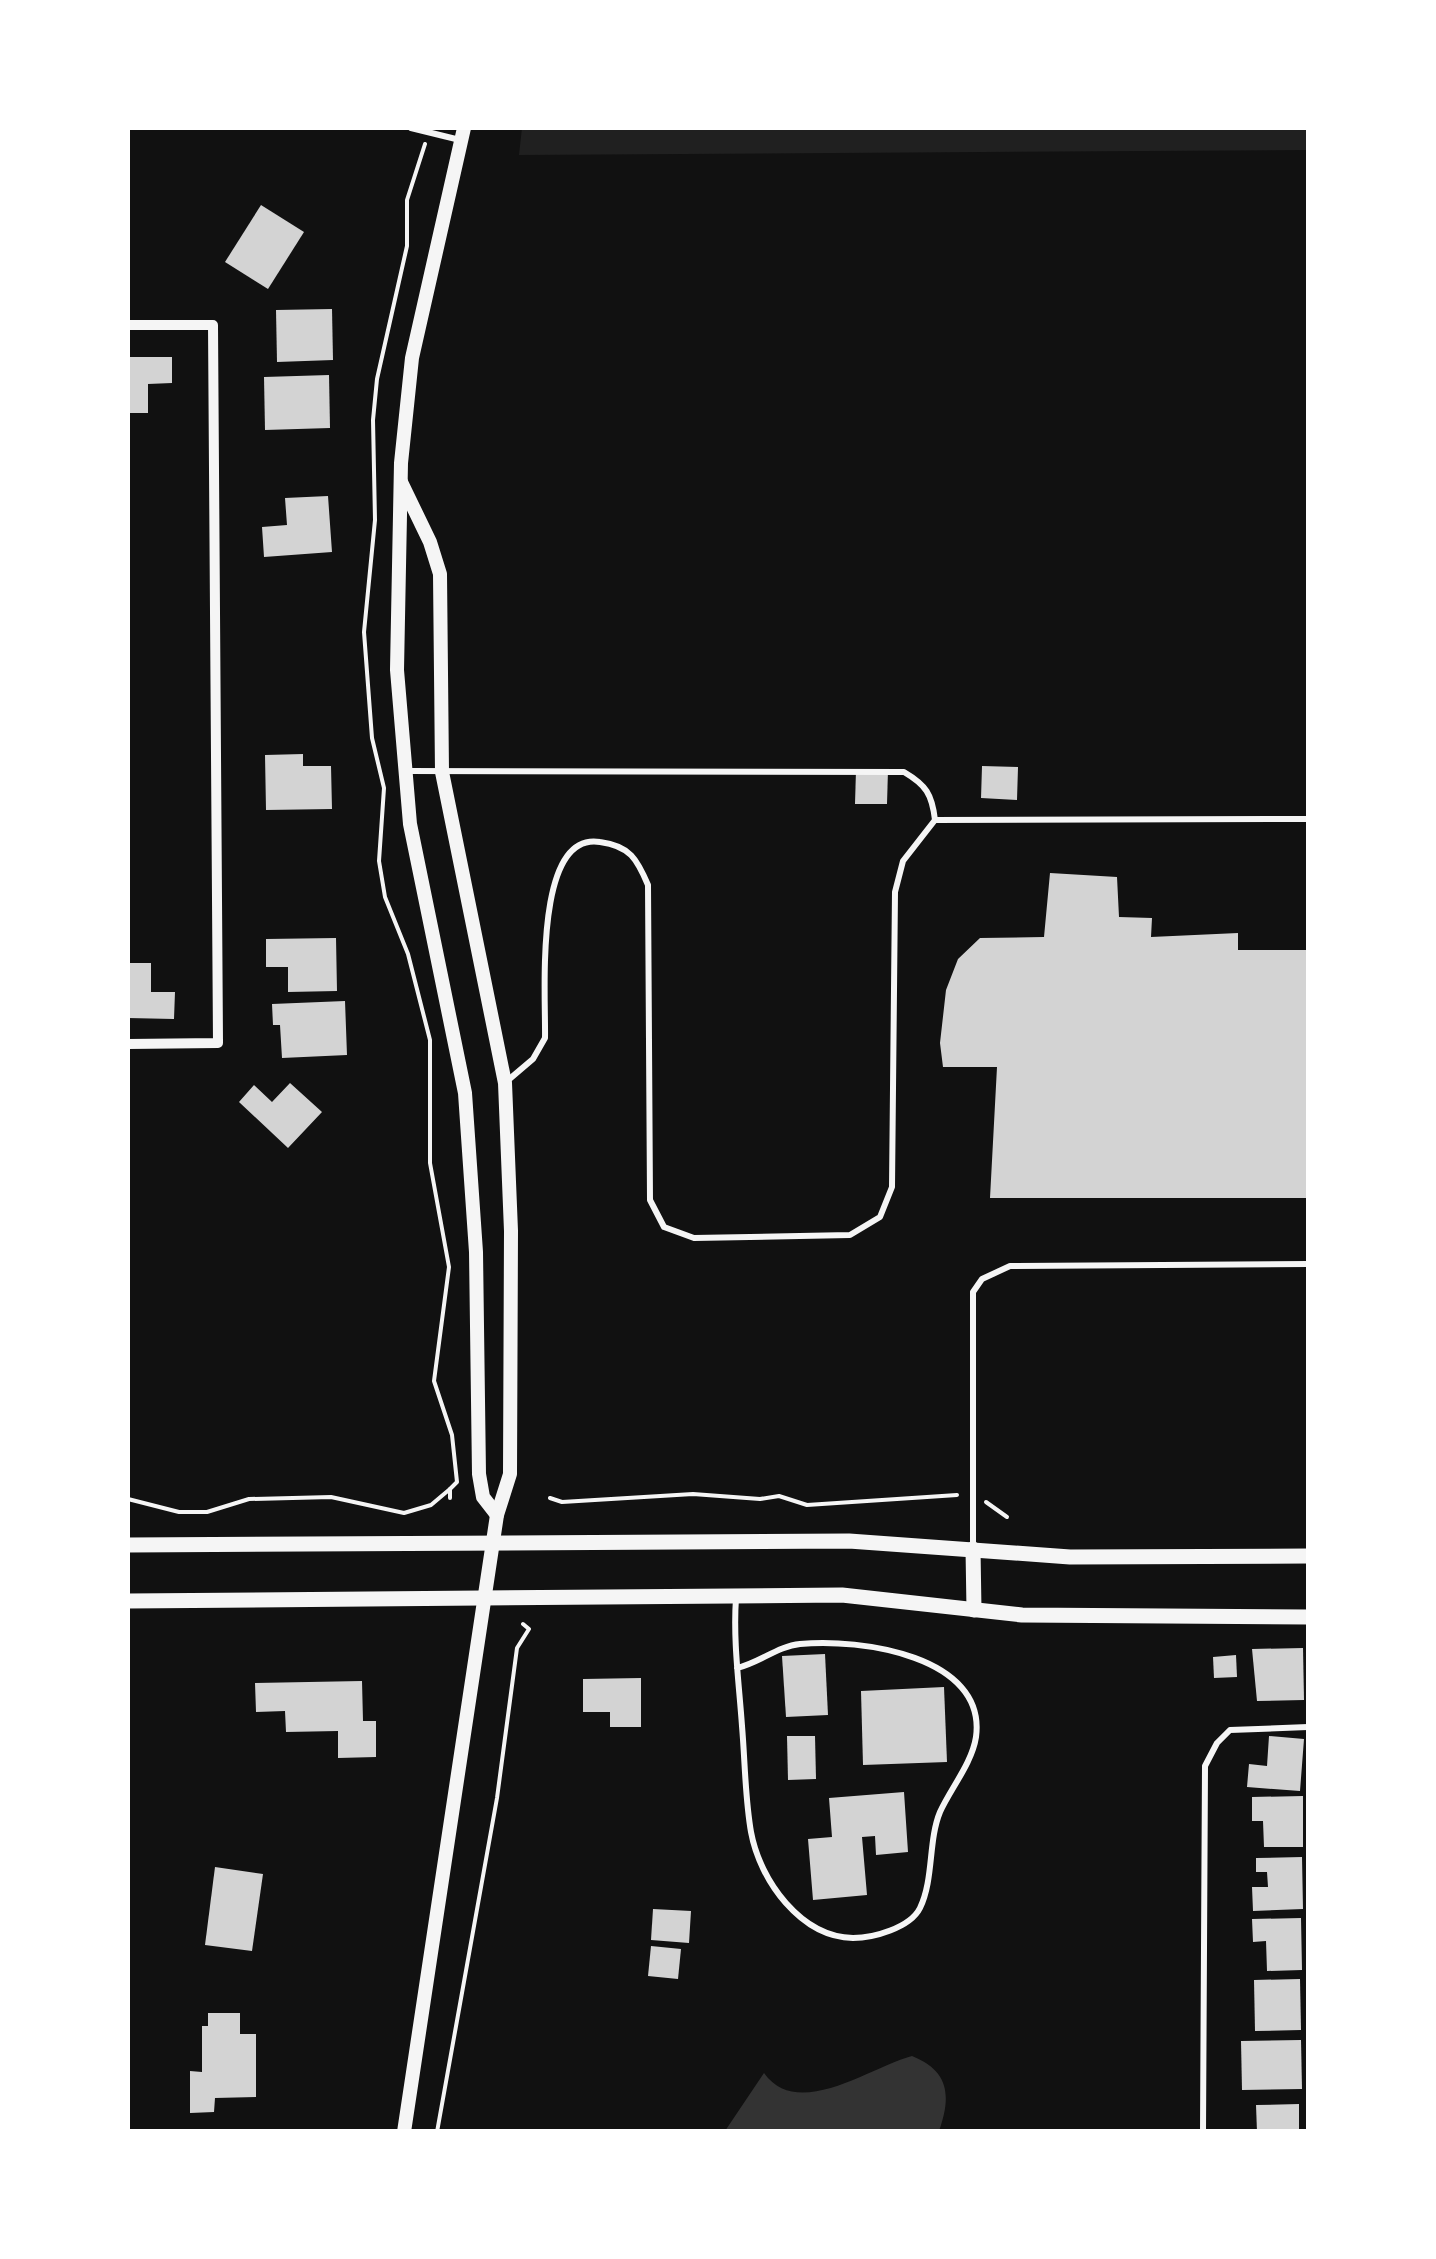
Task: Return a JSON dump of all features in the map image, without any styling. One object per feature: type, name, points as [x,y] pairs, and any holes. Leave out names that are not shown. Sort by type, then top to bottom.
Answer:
[{"type":"main road","points":[[128,1545],[494,1546],[849,1541],[1070,1557],[1308,1556]]},
{"type":"main road","points":[[973,1549],[974,1610]]},
{"type":"main road","points":[[128,1601],[842,1595],[1022,1614],[1308,1617]]},
{"type":"street","points":[[462,134],[412,358],[400,482],[398,670],[410,824],[465,1093],[476,1252],[479,1474],[482,1497],[497,1515]]},
{"type":"street","points":[[128,325],[213,324],[218,1043],[128,1044]]},
{"type":"street","points":[[400,482],[430,542],[440,574],[442,772],[505,1083],[512,1231],[510,1474],[497,1515],[404,2132]]},
{"type":"lane","points":[[411,128],[462,134]]},
{"type":"lane","points":[[406,772],[904,772],[924,784],[933,798],[935,820],[903,861],[894,892],[892,1187],[880,1217],[850,1235],[694,1238],[664,1227],[650,1200],[648,884],[636,856],[617,844],[592,840],[564,856],[550,884],[544,1038],[533,1060],[505,1083]]},
{"type":"lane","points":[[935,820],[1308,818]]},
{"type":"lane","points":[[973,1549],[973,1292],[994,1270],[1010,1266],[1308,1264]]},
{"type":"lane","points":[[736,1596],[737,1668],[751,1835],[774,1886],[797,1916],[828,1937],[860,1938],[898,1927],[919,1910],[937,1820],[976,1738],[976,1711],[969,1691],[958,1679],[934,1665],[848,1646],[799,1644],[737,1668]]},
{"type":"lane","points":[[1204,2132],[1205,1766],[1216,1744],[1230,1730],[1308,1727]]},
{"type":"path","points":[[128,1499],[193,1512],[249,1499],[331,1497],[404,1513],[431,1505],[450,1489]]},
{"type":"path","points":[[550,1498],[562,1502],[694,1494],[760,1499],[779,1496],[807,1504],[948,1493],[992,1504],[1007,1518]]},
{"type":"path","points":[[437,2132],[497,1798],[517,1648],[530,1628],[523,1624]]},
{"type":"shaded area","points":[[522,128],[1308,128],[1308,150],[519,155]]},
{"type":"shaded area","points":[[912,2056],[934,2069],[944,2086],[945,2107],[939,2131],[725,2131],[764,2073],[778,2087],[815,2092]]},
{"type":"building","points":[[261,205],[304,232],[268,289],[225,262]]},
{"type":"building","points":[[332,309],[333,360],[277,362],[276,310]]},
{"type":"building","points":[[128,357],[172,357],[172,383],[148,384],[148,413],[128,413]]},
{"type":"building","points":[[329,375],[330,428],[265,430],[264,377]]},
{"type":"building","points":[[328,496],[332,552],[264,557],[262,527],[287,525],[285,498]]},
{"type":"building","points":[[303,754],[303,766],[331,766],[332,809],[266,810],[265,755]]},
{"type":"building","points":[[982,766],[1018,767],[1017,800],[981,798]]},
{"type":"building","points":[[856,770],[888,770],[887,804],[855,804]]},
{"type":"building","points":[[1050,873],[1117,877],[1119,917],[1152,918],[1151,937],[1238,933],[1238,950],[1308,950],[1308,1198],[990,1198],[997,1067],[943,1067],[940,1043],[946,990],[958,959],[980,938],[1044,937]]},
{"type":"building","points":[[336,938],[337,991],[288,992],[288,967],[266,967],[266,939]]},
{"type":"building","points":[[128,963],[151,963],[151,992],[175,992],[174,1019],[128,1018]]},
{"type":"building","points":[[345,1001],[347,1055],[282,1058],[280,1025],[273,1025],[272,1004]]},
{"type":"building","points":[[290,1083],[322,1112],[288,1148],[239,1102],[254,1085],[272,1102]]},
{"type":"building","points":[[1303,1648],[1304,1700],[1257,1701],[1252,1649]]},
{"type":"building","points":[[825,1654],[828,1715],[786,1717],[782,1656]]},
{"type":"building","points":[[1236,1655],[1237,1677],[1214,1678],[1213,1657]]},
{"type":"building","points":[[641,1678],[641,1727],[610,1727],[610,1712],[583,1712],[583,1679]]},
{"type":"building","points":[[362,1681],[363,1721],[376,1721],[376,1757],[338,1758],[338,1731],[286,1732],[285,1711],[256,1712],[255,1683]]},
{"type":"building","points":[[944,1687],[947,1762],[863,1765],[861,1691]]},
{"type":"building","points":[[787,1736],[815,1736],[816,1779],[788,1780]]},
{"type":"building","points":[[1269,1736],[1304,1739],[1300,1791],[1247,1787],[1249,1764],[1267,1766]]},
{"type":"building","points":[[904,1792],[908,1852],[876,1855],[875,1836],[862,1837],[867,1895],[813,1900],[808,1839],[832,1837],[829,1798]]},
{"type":"building","points":[[1303,1796],[1303,1847],[1264,1847],[1263,1821],[1252,1821],[1252,1797]]},
{"type":"building","points":[[1302,1857],[1303,1909],[1253,1911],[1252,1887],[1268,1887],[1267,1872],[1256,1872],[1256,1858]]},
{"type":"building","points":[[215,1867],[263,1874],[252,1951],[205,1945]]},
{"type":"building","points":[[653,1909],[691,1911],[689,1943],[651,1940]]},
{"type":"building","points":[[1301,1918],[1302,1970],[1267,1971],[1266,1941],[1253,1942],[1252,1919]]},
{"type":"building","points":[[651,1946],[681,1949],[678,1979],[648,1976]]},
{"type":"building","points":[[1300,1979],[1301,2030],[1255,2031],[1254,1980]]},
{"type":"building","points":[[208,2013],[240,2013],[240,2034],[256,2034],[256,2097],[215,2098],[214,2112],[190,2113],[190,2071],[202,2072],[202,2026],[208,2026]]},
{"type":"building","points":[[1301,2040],[1302,2089],[1242,2090],[1241,2041]]},
{"type":"building","points":[[1299,2104],[1299,2132],[1257,2132],[1256,2105]]}]
